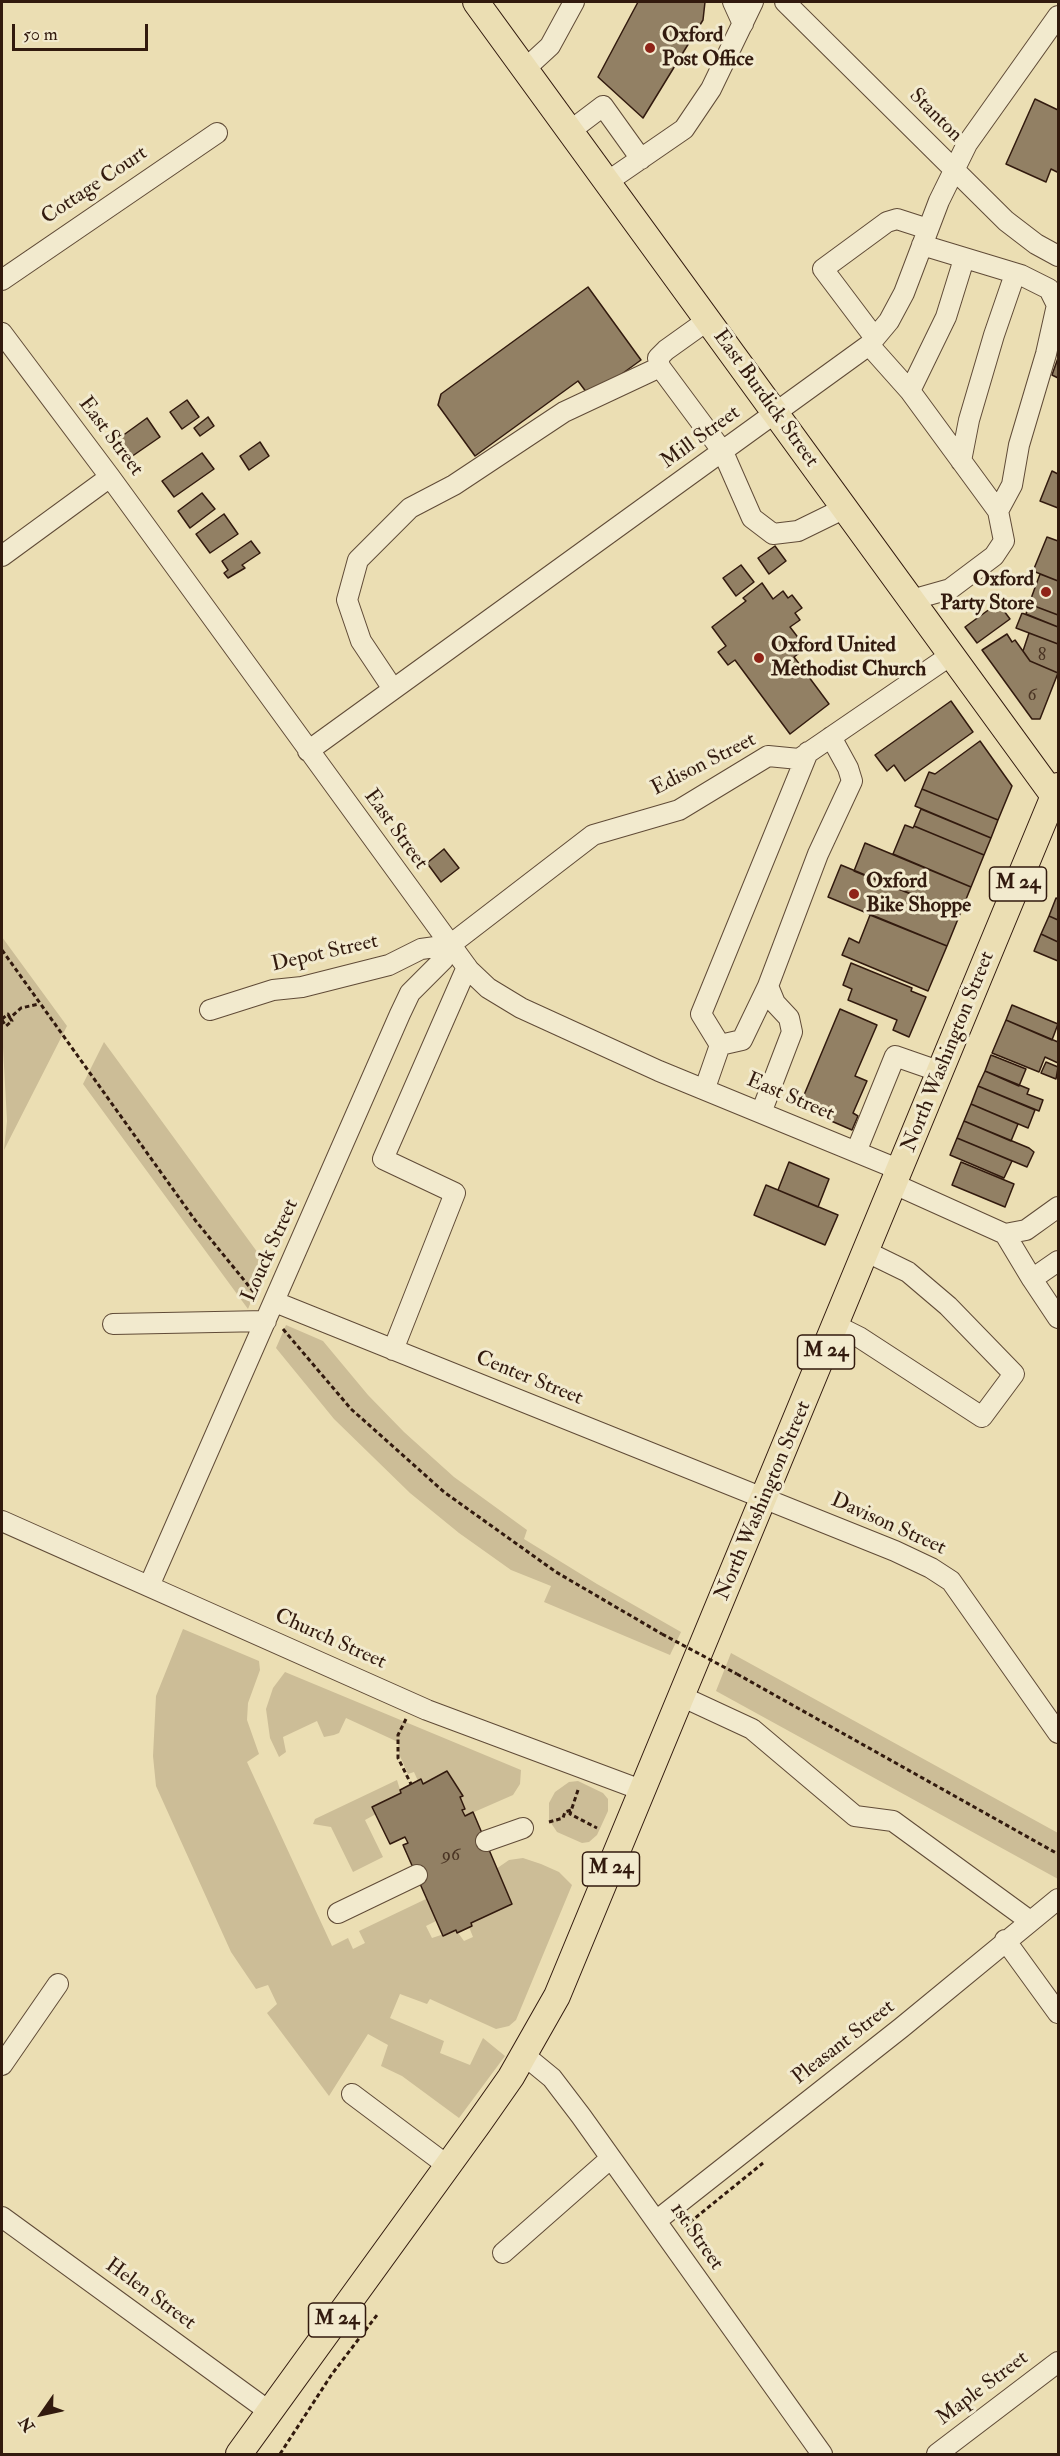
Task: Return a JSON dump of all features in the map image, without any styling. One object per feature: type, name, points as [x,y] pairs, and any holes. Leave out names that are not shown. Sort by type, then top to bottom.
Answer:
[{"type":"main road","name":"East Burdick Street","points":[[476,2],[951,655],[1057,795]]},
{"type":"main road","name":"North Washington Street","points":[[441,2175],[524,2055],[557,1996],[1057,795]]},
{"type":"main road","name":"M 24","points":[[239,2454],[441,2175]]},
{"type":"street","points":[[525,69],[550,46],[574,2]]},
{"type":"street","points":[[733,2],[743,24]]},
{"type":"street","points":[[608,182],[684,129],[697,112],[753,2]]},
{"type":"street","name":"Stanton","points":[[785,2],[1016,228],[1059,256]]},
{"type":"street","name":"Mill Street","points":[[308,751],[776,414],[872,341],[889,321],[904,293],[925,237],[967,144],[1059,16]]},
{"type":"street","points":[[570,131],[603,105],[641,159]]},
{"type":"street","name":"Cottage Court","points":[[2,280],[217,133]]},
{"type":"street","points":[[912,600],[950,589],[994,556],[1004,541],[998,511],[872,341],[823,269],[887,222],[897,219],[964,259],[1016,273],[1049,289],[1057,305],[1046,354],[1019,445],[1012,486],[998,511]]},
{"type":"street","points":[[910,391],[946,317],[964,259]]},
{"type":"street","points":[[961,460],[969,420],[994,335],[1016,273]]},
{"type":"street","points":[[708,320],[658,358],[660,367],[723,452],[752,518],[773,534],[798,531],[845,508]]},
{"type":"street","name":"East Street","points":[[2,333],[110,477],[450,945],[467,967],[488,988],[521,1008],[659,1071],[856,1152],[897,1177],[1005,1234]]},
{"type":"street","points":[[393,689],[361,641],[347,600],[358,560],[410,508],[454,485],[564,412],[660,367]]},
{"type":"street","points":[[2,556],[110,477]]},
{"type":"street","name":"Edison Street","points":[[450,945],[593,835],[679,810],[768,756],[799,759],[951,655]]},
{"type":"street","points":[[720,1046],[742,1040],[768,986],[818,854],[852,781],[848,768],[831,737]]},
{"type":"street","points":[[720,1046],[701,1014],[808,752]]},
{"type":"street","name":"Depot Street","points":[[210,1010],[273,990],[302,987],[389,965],[421,949],[450,945]]},
{"type":"street","name":"Louck Street","points":[[149,1586],[400,1014],[410,993],[443,960],[450,945]]},
{"type":"street","points":[[393,1350],[455,1193],[383,1159],[467,967]]},
{"type":"street","points":[[761,1113],[792,1032],[789,1018],[776,1003],[768,986]]},
{"type":"street","points":[[705,1088],[720,1046]]},
{"type":"street","points":[[856,1152],[895,1056],[941,1071]]},
{"type":"street","points":[[1057,1206],[1026,1230],[1005,1234],[1032,1280],[1059,1318]]},
{"type":"street","points":[[837,1326],[859,1337],[982,1417],[1014,1374],[932,1292],[908,1272],[867,1252]]},
{"type":"street","points":[[1032,1280],[1059,1261]]},
{"type":"street","name":"Center Street","points":[[275,1302],[765,1500]]},
{"type":"street","points":[[113,1324],[266,1321]]},
{"type":"street","name":"Davison Street","points":[[765,1500],[895,1551],[951,1581],[1059,1733]]},
{"type":"street","name":"Church Street","points":[[2,1521],[427,1710],[644,1791]]},
{"type":"street","points":[[683,1697],[752,1729],[855,1816],[892,1821],[1029,1921]]},
{"type":"street","points":[[486,1841],[523,1828]]},
{"type":"street","points":[[338,1913],[417,1875]]},
{"type":"street","name":"Pleasant Street","points":[[656,2221],[901,2028],[1005,1940],[1059,1899]]},
{"type":"street","points":[[1005,1940],[1059,2013]]},
{"type":"street","points":[[2,2065],[58,1983]]},
{"type":"street","name":"1st Street","points":[[524,2055],[552,2078],[822,2454]]},
{"type":"street","points":[[352,2094],[441,2175]]},
{"type":"street","points":[[503,2253],[611,2158]]},
{"type":"street","name":"Helen Street","points":[[2,2217],[270,2412]]},
{"type":"street","name":"Maple Street","points":[[937,2454],[1059,2362]]},
{"type":"path","points":[[10,1018],[21,1008],[39,1004]]},
{"type":"path","points":[[8,1014],[10,1018],[12,1021],[6,1026],[2,1019],[8,1014]]},
{"type":"path","points":[[663,1634],[1059,1854]]},
{"type":"path","points":[[406,1719],[398,1735],[398,1758],[411,1784]]},
{"type":"path","points":[[578,1790],[570,1814],[597,1828]]},
{"type":"path","points":[[549,1822],[563,1818],[564,1812],[571,1810]]},
{"type":"path","points":[[280,2454],[332,2374],[376,2314]]},
{"type":"shaded area","points":[[2,937],[67,1026],[4,1150],[7,1121],[2,1029]]},
{"type":"shaded area","points":[[104,1042],[266,1264],[248,1309],[83,1084]]},
{"type":"shaded area","points":[[286,1325],[323,1341],[368,1395],[404,1432],[454,1477],[527,1530],[524,1539],[681,1632],[670,1655],[544,1602],[551,1586],[511,1570],[459,1533],[410,1493],[334,1419],[276,1348]]},
{"type":"shaded area","points":[[183,1629],[259,1661],[260,1670],[248,1703],[247,1720],[259,1754],[247,1762],[332,1946],[348,1938],[353,1949],[365,1943],[359,1931],[428,1898],[436,1921],[426,1926],[432,1938],[456,1930],[464,1941],[473,1937],[469,1927],[471,1923],[512,1904],[496,1869],[509,1860],[523,1858],[541,1864],[559,1872],[572,1885],[516,2020],[509,2026],[496,2029],[430,1999],[427,2004],[400,1994],[390,2018],[444,2041],[440,2053],[470,2065],[483,2038],[505,2056],[459,2118],[402,2076],[381,2066],[388,2045],[368,2034],[329,2096],[267,2013],[277,2004],[268,1985],[256,1989],[231,1952],[156,1786],[153,1756],[156,1696]]},
{"type":"shaded area","points":[[731,1653],[1058,1833],[1058,1879],[716,1691]]},
{"type":"shaded area","points":[[285,1672],[521,1770],[520,1784],[513,1795],[465,1816],[460,1797],[462,1795],[448,1771],[423,1784],[421,1779],[418,1781],[414,1772],[408,1774],[399,1754],[398,1742],[346,1718],[339,1733],[334,1735],[324,1737],[317,1721],[283,1737],[286,1752],[279,1757],[270,1738],[266,1709],[273,1688]]},
{"type":"shaded area","points":[[397,1780],[401,1793],[372,1807],[376,1814],[365,1820],[383,1857],[353,1872],[331,1827],[313,1824],[315,1819]]},
{"type":"shaded area","points":[[578,1781],[603,1793],[608,1799],[608,1811],[597,1835],[589,1842],[582,1843],[557,1832],[549,1820],[549,1803],[555,1792],[569,1782]]},
{"type":"building","name":"Oxford Post Office","points":[[638,2],[705,2],[703,20],[643,118],[598,77]]},
{"type":"building","points":[[1035,99],[1058,110],[1058,170],[1057,172],[1051,169],[1046,182],[1006,164]]},
{"type":"building","points":[[588,287],[641,360],[590,397],[578,381],[475,456],[438,405],[441,394]]},
{"type":"building","points":[[1058,358],[1058,378],[1052,375]]},
{"type":"building","points":[[187,400],[199,417],[182,429],[170,412]]},
{"type":"building","points":[[208,417],[214,426],[200,436],[194,428]]},
{"type":"building","points":[[147,418],[160,437],[131,457],[118,439]]},
{"type":"building","points":[[260,442],[269,456],[249,470],[240,456]]},
{"type":"building","points":[[202,453],[214,469],[174,497],[162,481]]},
{"type":"building","points":[[1052,471],[1058,474],[1058,508],[1040,501]]},
{"type":"building","points":[[202,493],[215,509],[190,528],[178,511]]},
{"type":"building","points":[[224,514],[238,534],[210,553],[196,534]]},
{"type":"building","points":[[1047,537],[1058,541],[1058,581],[1033,571]]},
{"type":"building","points":[[251,541],[260,553],[242,565],[245,568],[228,578],[224,573],[228,570],[222,561]]},
{"type":"building","points":[[775,546],[786,561],[769,574],[758,558]]},
{"type":"building","points":[[741,565],[754,582],[736,596],[723,578]]},
{"type":"building","name":"Oxford Party Store","points":[[1040,574],[1058,581],[1058,615],[1029,604]]},
{"type":"building","name":"Oxford United Methodist Church","points":[[762,583],[773,599],[783,591],[788,598],[792,595],[802,608],[795,613],[800,620],[790,627],[806,648],[794,657],[829,704],[790,734],[735,660],[728,665],[718,652],[726,646],[712,627],[746,601],[743,598]]},
{"type":"building","points":[[998,603],[1010,619],[977,643],[965,627]]},
{"type":"building","points":[[1029,604],[1058,615],[1058,627],[1026,614]]},
{"type":"building","points":[[1022,613],[1058,627],[1058,644],[1016,628]]},
{"type":"building","points":[[1029,633],[1058,644],[1058,673],[1030,661],[1023,651]]},
{"type":"building","points":[[1007,634],[1012,642],[1015,640],[1030,661],[1058,673],[1040,719],[1032,719],[982,650]]},
{"type":"building","points":[[951,701],[973,732],[905,781],[894,765],[887,771],[875,755]]},
{"type":"building","points":[[980,741],[1012,786],[998,820],[922,789],[929,772],[935,774]]},
{"type":"building","points":[[922,789],[998,820],[991,838],[915,806]]},
{"type":"building","points":[[921,809],[991,838],[984,855],[914,826]]},
{"type":"building","points":[[905,825],[913,828],[914,826],[984,855],[971,887],[893,854]]},
{"type":"building","points":[[865,843],[971,887],[960,914],[854,871]]},
{"type":"building","points":[[444,849],[459,868],[441,882],[427,863]]},
{"type":"building","points":[[841,865],[960,914],[947,946],[828,897]]},
{"type":"building","points":[[1056,898],[1058,899],[1058,920],[1049,916]]},
{"type":"building","points":[[870,915],[947,946],[928,991],[842,955],[849,938],[859,943]]},
{"type":"building","points":[[1049,916],[1058,920],[1058,942],[1041,934]]},
{"type":"building","points":[[1041,934],[1058,942],[1058,961],[1034,951]]},
{"type":"building","points":[[851,963],[912,988],[911,991],[926,997],[909,1037],[893,1030],[897,1020],[848,1000],[852,989],[843,985]]},
{"type":"building","points":[[1012,1005],[1058,1024],[1052,1040],[1006,1020]]},
{"type":"building","points":[[840,1009],[877,1025],[855,1076],[867,1081],[853,1113],[858,1116],[852,1130],[799,1107]]},
{"type":"building","points":[[1006,1020],[1058,1042],[1058,1063],[1045,1057],[1039,1072],[992,1053]]},
{"type":"building","points":[[991,1055],[1026,1069],[1019,1086],[985,1071]]},
{"type":"building","points":[[1046,1062],[1058,1067],[1056,1079],[1041,1073]]},
{"type":"building","points":[[985,1071],[1029,1089],[1027,1094],[1043,1100],[1039,1111],[978,1086]]},
{"type":"building","points":[[978,1086],[1035,1110],[1028,1128],[971,1104]]},
{"type":"building","points":[[971,1104],[1018,1124],[1011,1141],[964,1121]]},
{"type":"building","points":[[964,1121],[1029,1148],[1034,1152],[1027,1167],[957,1138]]},
{"type":"building","points":[[957,1138],[1012,1161],[1004,1178],[950,1155]]},
{"type":"building","points":[[789,1162],[829,1179],[818,1207],[778,1190]]},
{"type":"building","points":[[961,1162],[1014,1184],[1005,1207],[952,1185]]},
{"type":"building","points":[[766,1185],[838,1215],[825,1245],[754,1215]]},
{"type":"building","points":[[447,1771],[463,1796],[460,1797],[465,1816],[473,1812],[512,1904],[471,1923],[472,1926],[457,1933],[456,1930],[443,1936],[403,1845],[408,1843],[405,1837],[390,1844],[372,1807],[401,1793],[400,1790],[421,1779],[423,1784]]},
{"type":"place","name":"Oxford Post Office","points":[[650,48]]},
{"type":"place","name":"Oxford Party Store","points":[[1046,592]]},
{"type":"place","name":"Oxford United Methodist Church","points":[[759,658]]},
{"type":"place","name":"Oxford Bike Shoppe","points":[[854,894]]}]
